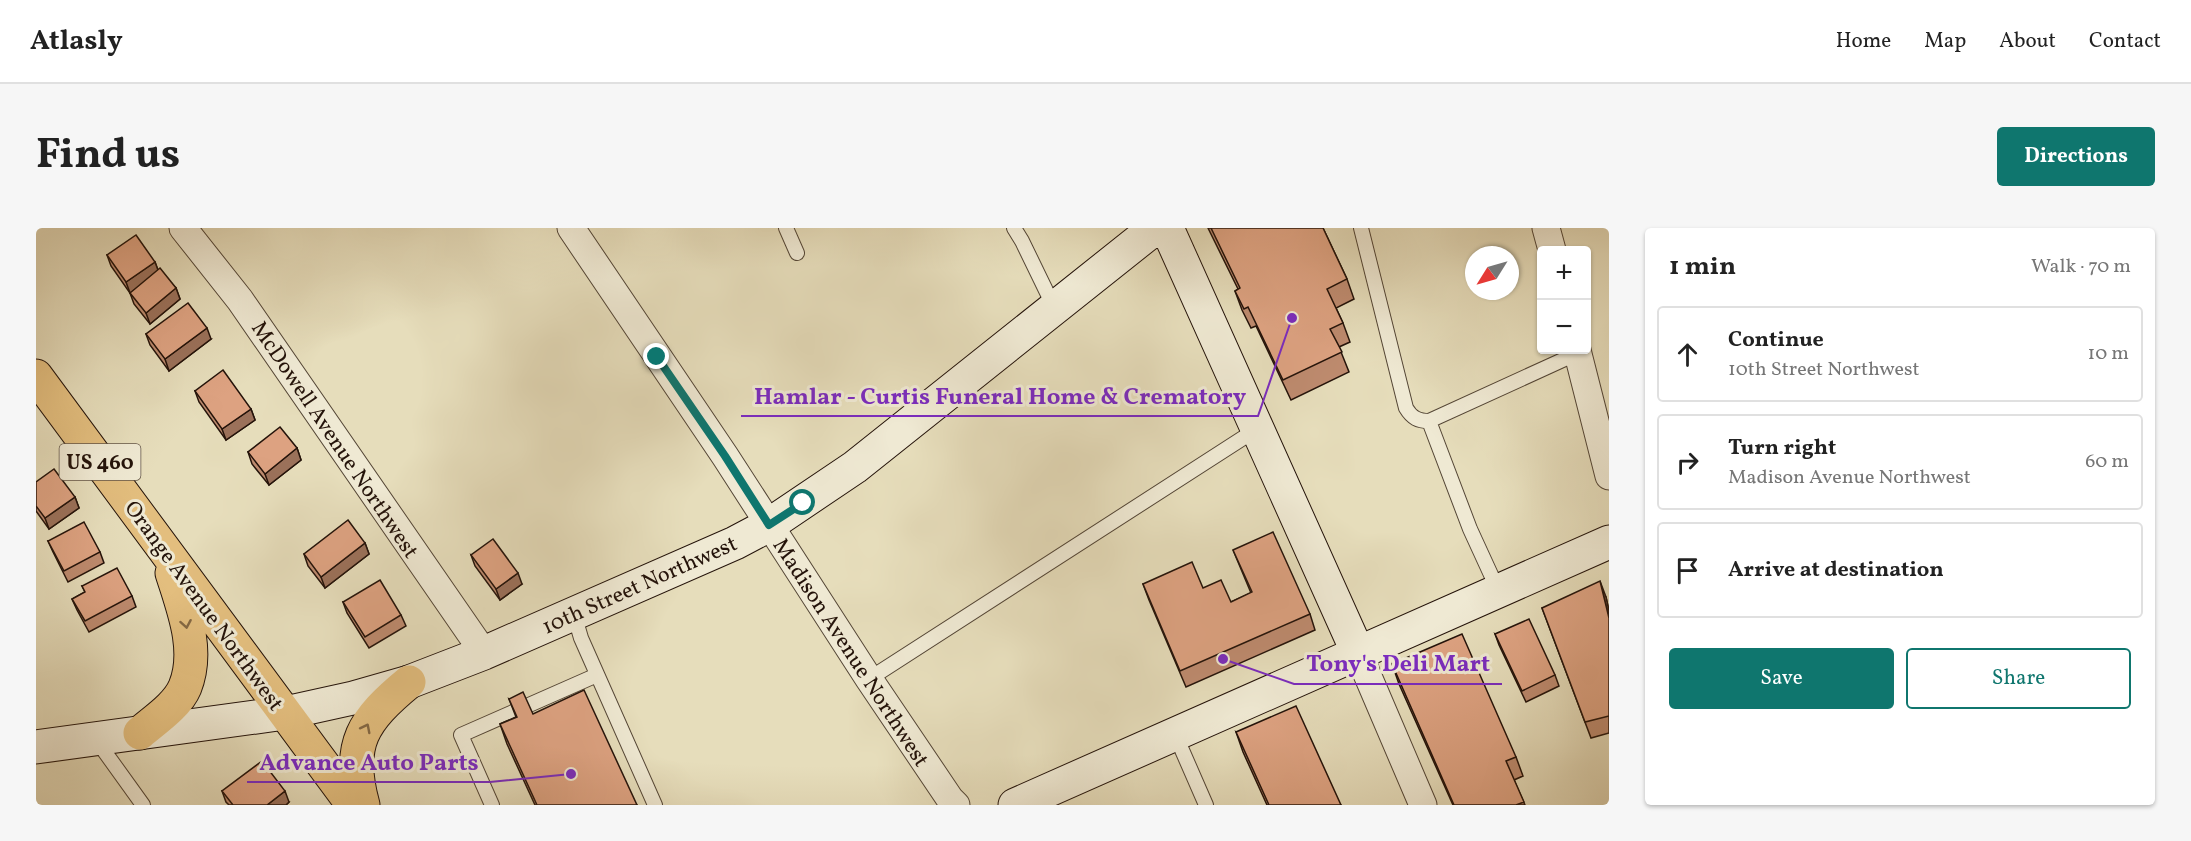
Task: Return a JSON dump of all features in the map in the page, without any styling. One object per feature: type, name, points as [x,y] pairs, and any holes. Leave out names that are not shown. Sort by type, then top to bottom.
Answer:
[{"type":"main road","name":"10th Street Northwest","points":[[36,747],[285,713],[353,698],[408,682],[484,653],[735,543],[769,525],[855,467],[1155,228]]},
{"type":"main road","points":[[1167,228],[1358,653]]},
{"type":"main road","name":"Orange Avenue Northwest","points":[[36,376],[353,805]]},
{"type":"main road","points":[[1015,805],[1609,542]]},
{"type":"main road","points":[[140,733],[167,710],[185,688],[191,657],[186,619],[164,548]]},
{"type":"main road","points":[[363,805],[356,782],[357,752],[365,727],[381,705],[408,682]]},
{"type":"street","name":"McDowell Avenue Northwest","points":[[183,228],[240,300],[484,653]]},
{"type":"street","name":"Madison Avenue Northwest","points":[[571,228],[956,805]]},
{"type":"street","points":[[1546,228],[1551,246]]},
{"type":"street","points":[[1579,354],[1609,476]]},
{"type":"street","points":[[1358,653],[1423,805]]},
{"type":"lane","points":[[786,228],[797,253]]},
{"type":"lane","points":[[1014,228],[1054,307]]},
{"type":"lane","points":[[1361,228],[1406,408],[1411,416],[1420,421],[1429,421],[1572,354]]},
{"type":"lane","points":[[1429,421],[1470,529],[1498,590]]},
{"type":"lane","points":[[870,679],[1257,429]]},
{"type":"lane","points":[[574,614],[581,638],[655,805]]},
{"type":"lane","points":[[490,804],[461,735],[597,675]]},
{"type":"lane","points":[[543,714],[552,710],[560,691]]},
{"type":"lane","points":[[490,722],[519,726]]},
{"type":"lane","points":[[1175,734],[1206,805]]},
{"type":"lane","points":[[95,739],[143,805]]},
{"type":"building","points":[[1211,228],[1323,228],[1347,279],[1327,289],[1343,323],[1330,329],[1342,352],[1283,380],[1248,307],[1244,309],[1235,291],[1240,288]]},
{"type":"building","points":[[136,235],[155,262],[126,282],[107,255]]},
{"type":"building","points":[[160,268],[176,288],[146,313],[130,293]]},
{"type":"building","points":[[188,303],[207,328],[165,359],[146,334]]},
{"type":"building","points":[[223,370],[251,409],[222,429],[195,391]]},
{"type":"building","points":[[280,427],[297,448],[265,474],[248,452]]},
{"type":"building","points":[[54,469],[75,497],[45,518],[36,506],[36,482]]},
{"type":"building","points":[[348,520],[365,543],[321,577],[304,554]]},
{"type":"building","points":[[84,522],[100,552],[64,571],[48,541]]},
{"type":"building","points":[[1273,532],[1310,614],[1180,671],[1143,584],[1192,562],[1203,588],[1221,580],[1231,602],[1252,592],[1233,550]]},
{"type":"building","points":[[493,539],[518,573],[496,589],[471,555]]},
{"type":"building","points":[[117,568],[132,596],[85,621],[72,599],[85,592],[82,586]]},
{"type":"building","points":[[380,580],[401,615],[365,637],[343,602]]},
{"type":"building","points":[[1600,581],[1609,618],[1609,716],[1585,722],[1542,608]]},
{"type":"building","points":[[1529,619],[1555,675],[1522,691],[1495,634]]},
{"type":"building","points":[[1462,634],[1516,757],[1506,761],[1524,802],[1516,805],[1454,805],[1392,664]]},
{"type":"building","points":[[584,690],[637,805],[537,805],[500,724],[517,717],[509,699],[523,692],[533,714]]},
{"type":"building","points":[[1296,706],[1341,805],[1269,805],[1236,732]]},
{"type":"building","points":[[262,761],[285,791],[267,805],[233,805],[222,791]]},
{"type":"place","name":"Hamlar - Curtis Funeral Home & Crematory","points":[[1292,318]]},
{"type":"place","name":"Tony's Deli Mart","points":[[1223,659]]},
{"type":"place","name":"Advance Auto Parts","points":[[571,774]]},
{"type":"route","points":[[657,357],[769,525],[803,503]]}]
